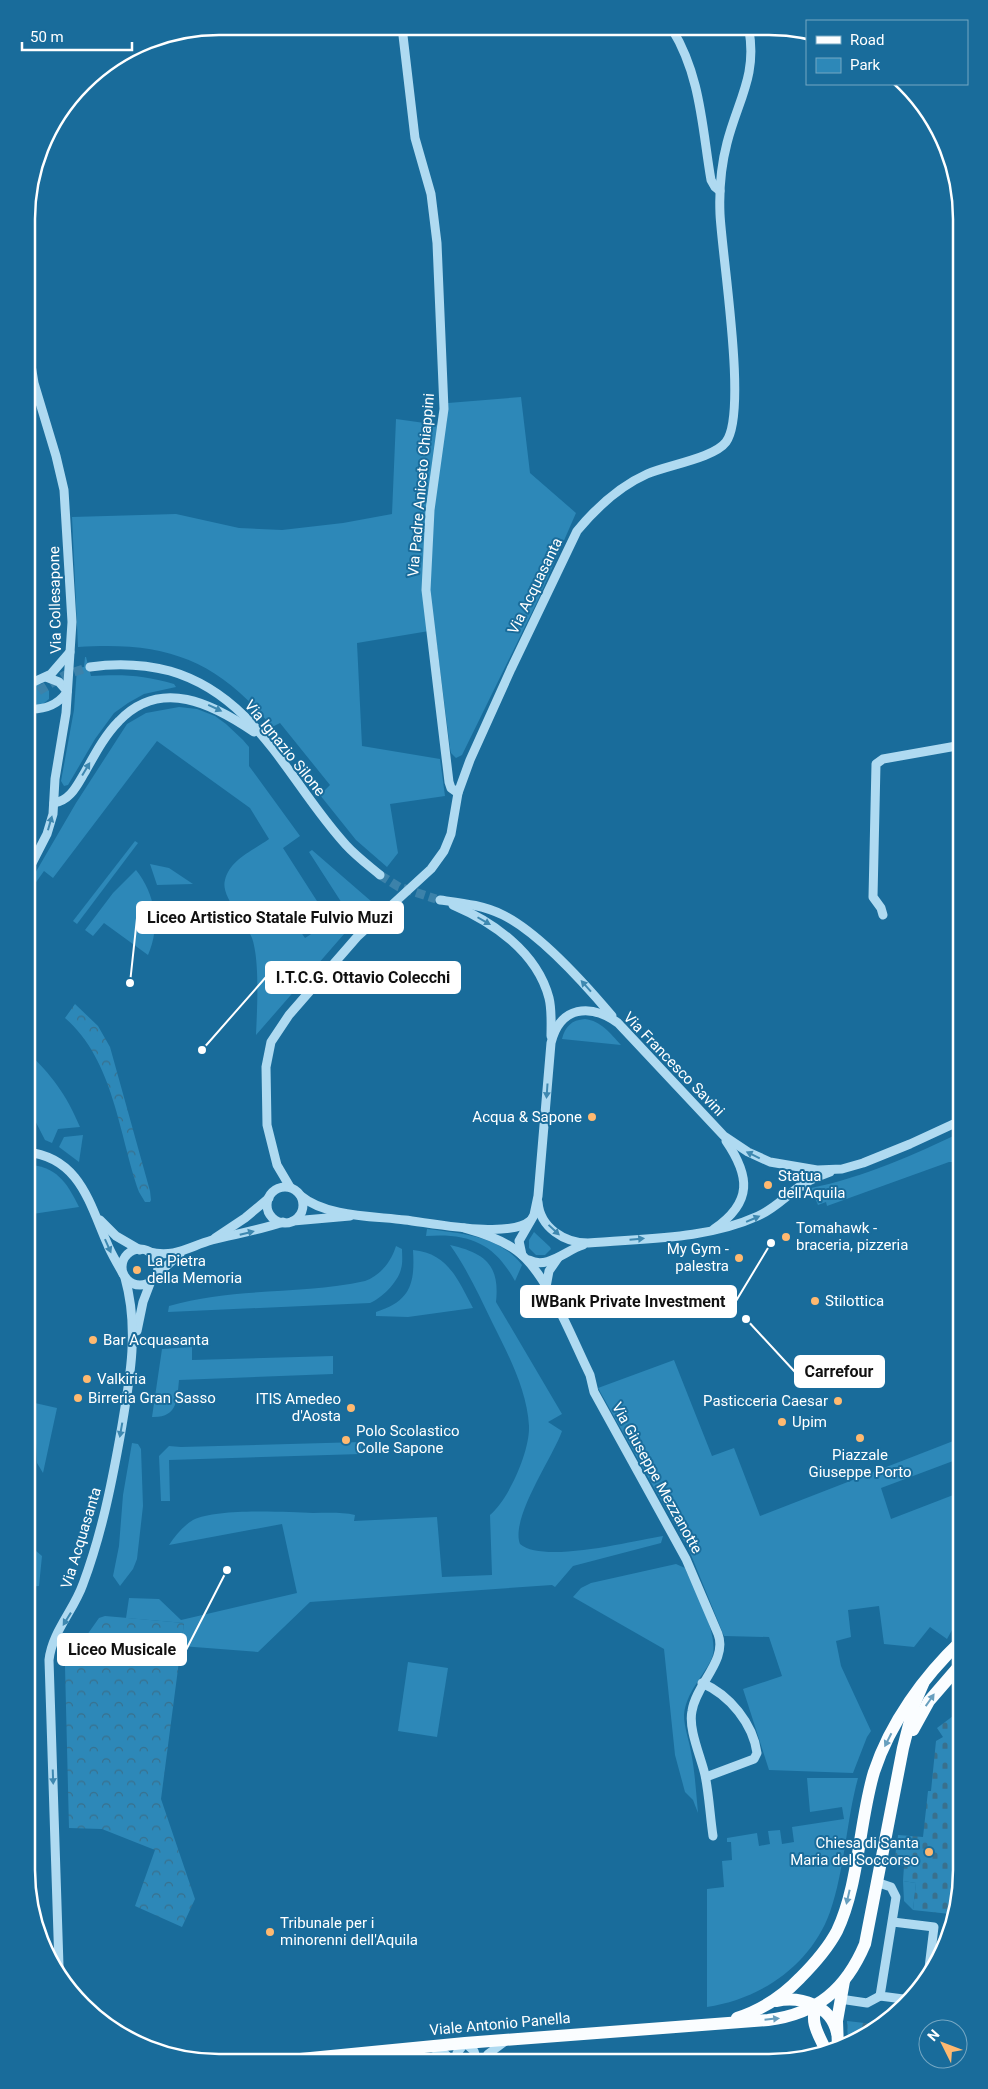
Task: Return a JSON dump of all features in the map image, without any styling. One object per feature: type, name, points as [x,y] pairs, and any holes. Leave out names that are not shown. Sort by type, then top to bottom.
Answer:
[{"type":"main road","name":"Viale Antonio Panella","points":[[712,2024],[740,2017],[772,2002],[805,1974],[825,1950],[837,1931],[849,1896],[863,1816],[877,1765],[890,1735],[923,1684],[953,1650]]},
{"type":"main road","name":"Viale Antonio Panella","points":[[896,1777],[922,1711],[938,1688],[953,1672]]},
{"type":"main road","name":"Viale Antonio Panella","points":[[350,2054],[465,2043],[768,2020],[797,2015],[816,2006],[845,1979],[858,1960],[865,1944],[896,1777],[914,1705],[923,1684]]},
{"type":"main road","points":[[838,2041],[840,1999],[845,1979]]},
{"type":"main road","points":[[772,2002],[796,2000],[816,2006],[831,2018],[837,2033]]},
{"type":"main road","points":[[816,2006],[813,2016],[823,2046]]},
{"type":"main road","points":[[797,2015],[810,2023],[817,2032]]},
{"type":"street","name":"Via Padre Aniceto Chiappini","points":[[403,35],[415,138],[431,194],[436,243],[444,409],[430,510],[427,604],[449,782],[451,788],[458,793]]},
{"type":"street","points":[[676,35],[685,50],[691,68],[702,117],[711,180],[714,187],[720,191]]},
{"type":"street","name":"Via Acquasanta","points":[[290,1187],[277,1165],[269,1137],[266,1112],[266,1059],[274,1036],[289,1015],[357,936],[436,863],[447,845],[451,834],[458,793],[470,760],[510,668],[577,531],[586,519],[620,489],[645,475],[668,466],[713,453],[722,448],[732,433],[734,357],[721,224],[720,191],[727,143],[746,90],[751,68],[750,35]]},
{"type":"street","name":"Via Collesapone","points":[[35,386],[64,490],[72,607],[65,720],[55,779],[54,802],[47,834],[35,857]]},
{"type":"street","points":[[35,681],[46,677],[58,668],[70,652]]},
{"type":"street","name":"Via Ignazio Silone","points":[[90,667],[116,664],[144,666],[195,680],[212,689],[233,705],[266,741],[339,837],[380,875]]},
{"type":"street","points":[[35,708],[47,707],[58,702],[67,691],[59,682],[46,677]]},
{"type":"street","points":[[54,802],[63,800],[71,794],[108,734],[118,722],[130,711],[151,702],[179,698],[206,704],[229,715],[266,741]]},
{"type":"street","points":[[47,707],[57,710],[65,720]]},
{"type":"street","points":[[883,915],[881,906],[873,897],[876,764],[883,759],[953,747]]},
{"type":"street","points":[[550,1043],[549,999],[540,977],[525,955],[493,926],[468,912],[438,899],[485,908],[504,915],[518,924],[571,970],[618,1023]]},
{"type":"street","name":"Via Francesco Savini","points":[[524,1256],[520,1240],[532,1219],[538,1196],[550,1043],[562,1021],[578,1012],[590,1010],[598,1012],[618,1023],[720,1132],[741,1148],[770,1162],[801,1168],[835,1170],[863,1163],[953,1124]]},
{"type":"street","points":[[946,1128],[953,1127]]},
{"type":"street","points":[[706,1233],[720,1225],[736,1210],[744,1190],[742,1168],[720,1132]]},
{"type":"street","points":[[35,1154],[47,1156],[67,1168],[81,1186],[97,1216],[116,1236],[144,1251],[156,1261],[158,1268],[143,1302],[133,1352]]},
{"type":"street","name":"Via Acquasanta","points":[[271,1195],[276,1182],[277,1165]]},
{"type":"street","points":[[538,1196],[541,1215],[553,1230],[571,1242],[588,1243],[706,1233],[728,1228],[760,1216],[772,1209],[804,1183],[835,1170]]},
{"type":"street","points":[[184,1251],[167,1263],[154,1278],[139,1285],[131,1283],[124,1276],[122,1266],[125,1257],[130,1252],[144,1251],[169,1254],[184,1251],[211,1241],[288,1222],[302,1210],[301,1196],[290,1187],[279,1188],[245,1218],[211,1241]]},
{"type":"street","points":[[271,1195],[267,1206],[269,1212],[275,1219],[288,1222]]},
{"type":"street","name":"Via Giuseppe Mezzanotte","points":[[301,1196],[324,1207],[361,1216],[464,1228],[515,1227],[524,1225],[532,1219]]},
{"type":"street","name":"Via Acquasanta","points":[[60,1963],[49,1655],[56,1634],[78,1597],[101,1530],[112,1481],[133,1352],[132,1309],[124,1276],[109,1248],[97,1216]]},
{"type":"street","name":"Via Giuseppe Mezzanotte","points":[[288,1222],[361,1216]]},
{"type":"street","name":"Via Giuseppe Mezzanotte","points":[[464,1228],[503,1242],[524,1256],[546,1287],[590,1375],[595,1395],[686,1559],[718,1634],[721,1642],[720,1653],[702,1683],[693,1706],[691,1719],[706,1777],[713,1836]]},
{"type":"street","points":[[524,1256],[539,1264],[588,1243]]},
{"type":"street","points":[[546,1287],[551,1267],[561,1255]]},
{"type":"street","points":[[943,1660],[953,1644]]},
{"type":"street","points":[[702,1683],[718,1692],[744,1719],[751,1732],[757,1753],[754,1760],[706,1777]]},
{"type":"street","points":[[876,1882],[889,1886],[895,1892],[893,1922],[880,1996]]},
{"type":"street","points":[[893,1922],[934,1927],[930,1958]]},
{"type":"street","points":[[840,1999],[867,2003],[880,1996],[900,1999]]},
{"type":"street","points":[[488,2054],[508,2040]]},
{"type":"street","points":[[457,2054],[465,2043],[475,2054]]},
{"type":"street","points":[[431,2046],[445,2054]]},
{"type":"green space","points":[[521,397],[530,473],[576,513],[538,600],[462,755],[456,758],[451,753],[435,630],[357,643],[362,746],[440,759],[445,796],[390,804],[398,853],[387,867],[356,840],[320,795],[330,785],[280,723],[272,727],[231,685],[209,670],[187,659],[163,652],[137,647],[78,647],[72,517],[176,514],[239,528],[282,530],[343,523],[392,514],[396,419],[446,426],[448,403]]},
{"type":"green space","points":[[85,657],[91,676],[123,675],[143,677],[174,684],[176,687],[144,694],[114,713],[95,739],[68,785],[64,786],[61,781],[74,710],[77,668],[84,667]]},
{"type":"green space","points":[[43,685],[49,691],[49,699],[43,704],[35,704],[35,686]]},
{"type":"green space","points":[[179,707],[197,709],[215,716],[226,724],[249,747],[249,766],[300,836],[283,848],[324,912],[298,928],[305,938],[347,911],[309,852],[312,850],[372,902],[256,1035],[257,986],[255,948],[249,932],[226,894],[224,886],[232,866],[243,856],[269,839],[250,808],[157,741],[53,878],[44,871],[35,884],[35,873],[76,803],[127,724],[146,713]]},
{"type":"green space","points":[[135,841],[138,843],[77,924],[73,921]]},
{"type":"green space","points":[[150,864],[169,868],[193,884],[157,885]]},
{"type":"green space","points":[[136,870],[148,889],[154,911],[154,933],[148,955],[104,923],[93,936],[85,930],[113,893]]},
{"type":"green space","points":[[75,1004],[98,1026],[110,1047],[150,1191],[150,1202],[145,1202],[139,1192],[105,1076],[81,1035],[65,1018]]},
{"type":"green space","points":[[585,1019],[601,1025],[621,1045],[562,1039],[569,1025]]},
{"type":"green space","points":[[35,1060],[58,1086],[80,1127],[58,1129],[52,1143],[45,1140],[35,1121]]},
{"type":"green space","points":[[83,1135],[79,1162],[59,1147],[64,1137]]},
{"type":"green space","points":[[953,1136],[953,1162],[827,1206],[826,1202],[818,1205],[811,1188],[870,1172]]},
{"type":"green space","points":[[35,1166],[46,1168],[59,1177],[70,1190],[79,1207],[35,1214]]},
{"type":"green space","points":[[427,1229],[479,1238],[503,1248],[522,1265],[515,1281],[498,1258],[479,1243],[455,1236],[426,1236]]},
{"type":"green space","points":[[534,1232],[551,1249],[545,1255],[536,1255],[529,1248],[529,1240]]},
{"type":"green space","points":[[450,1245],[473,1252],[488,1263],[495,1279],[497,1289],[496,1302],[562,1414],[548,1422],[562,1431],[521,1519],[520,1544],[531,1550],[567,1552],[663,1536],[661,1543],[573,1566],[555,1587],[552,1585],[310,1602],[258,1652],[181,1646],[184,1623],[126,1618],[129,1598],[159,1599],[181,1620],[297,1593],[282,1524],[169,1545],[180,1531],[193,1520],[204,1516],[234,1512],[340,1513],[355,1515],[354,1521],[437,1517],[442,1577],[492,1575],[490,1515],[504,1498],[517,1474],[526,1448],[529,1426],[525,1399],[510,1359],[462,1263]]},
{"type":"green space","points":[[396,1246],[402,1249],[402,1264],[397,1279],[389,1289],[370,1303],[168,1312],[169,1306],[218,1296],[317,1288],[365,1281],[385,1267]]},
{"type":"green space","points":[[413,1250],[435,1256],[443,1262],[457,1278],[473,1308],[408,1317],[376,1316],[376,1312],[388,1308],[397,1302],[408,1289],[413,1272]]},
{"type":"green space","points":[[192,1347],[192,1360],[333,1356],[333,1374],[179,1380],[176,1400],[171,1411],[161,1416],[152,1417],[162,1349]]},
{"type":"green space","points":[[674,1360],[712,1456],[734,1448],[760,1516],[953,1441],[953,1461],[881,1488],[891,1519],[953,1495],[953,1628],[947,1639],[930,1627],[914,1647],[884,1644],[879,1606],[848,1610],[851,1637],[836,1641],[841,1666],[871,1731],[853,1773],[769,1770],[743,1689],[782,1676],[769,1637],[724,1636],[689,1550],[598,1388]]},
{"type":"green space","points":[[35,1403],[57,1408],[43,1473],[37,1463]]},
{"type":"green space","points":[[361,1442],[361,1454],[169,1460],[170,1501],[161,1501],[159,1456],[169,1446]]},
{"type":"green space","points":[[132,1443],[138,1444],[141,1449],[143,1506],[137,1559],[133,1569],[120,1586],[113,1576],[119,1546],[123,1495]]},
{"type":"green space","points":[[35,1550],[42,1556],[39,1586],[35,1586]]},
{"type":"green space","points":[[676,1564],[685,1568],[706,1614],[713,1639],[711,1660],[691,1693],[684,1715],[694,1767],[698,1813],[693,1800],[685,1792],[675,1755],[664,1649],[573,1597],[581,1588],[591,1583]]},
{"type":"green space","points":[[105,1616],[184,1623],[161,1799],[195,1899],[182,1927],[135,1906],[155,1850],[102,1829],[69,1828],[65,1666],[99,1618]]},
{"type":"green space","points":[[408,1662],[448,1668],[437,1737],[398,1731]]},
{"type":"green space","name":"Chiesa di Santa Maria del Soccorso","points":[[953,1716],[953,1882],[948,1914],[913,1910],[916,1883],[903,1881],[904,1866],[894,1864],[898,1835],[923,1837],[928,1791],[931,1791],[936,1741],[943,1737],[937,1728]]},
{"type":"green space","points":[[807,1778],[858,1778],[839,1879],[830,1912],[810,1948],[782,1976],[746,1996],[727,2003],[707,2007],[707,1889],[724,1887],[722,1861],[732,1860],[731,1842],[727,1842],[727,1838],[757,1833],[759,1846],[770,1844],[768,1831],[780,1830],[782,1844],[794,1842],[792,1827],[844,1819],[842,1807],[810,1812]]},
{"type":"green space","points":[[903,1881],[916,1883],[913,1910],[904,1901]]},
{"type":"green space","points":[[847,2021],[870,2024],[851,2035],[848,2036]]},
{"type":"tunnel","points":[[35,693],[65,675],[90,667]]},
{"type":"tunnel","points":[[380,875],[399,887],[436,899]]},
{"type":"place","name":"Liceo Artistico Statale Fulvio Muzi","points":[[130,983]]},
{"type":"place","name":"I.T.C.G. Ottavio Colecchi","points":[[202,1050]]},
{"type":"place","name":"Acqua & Sapone","points":[[592,1117]]},
{"type":"place","name":"Statua dell'Aquila","points":[[768,1185]]},
{"type":"place","name":"Tomahawk - braceria, pizzeria","points":[[786,1237]]},
{"type":"place","name":"IWBank Private Investment","points":[[771,1243]]},
{"type":"place","name":"My Gym - palestra","points":[[739,1258]]},
{"type":"place","name":"La Pietra della Memoria","points":[[137,1270]]},
{"type":"place","name":"Stilottica","points":[[815,1301]]},
{"type":"place","name":"Carrefour","points":[[746,1319]]},
{"type":"place","name":"Bar Acquasanta","points":[[93,1340]]},
{"type":"place","name":"Valkiria","points":[[87,1379]]},
{"type":"place","name":"Birreria Gran Sasso","points":[[78,1398]]},
{"type":"place","name":"Pasticceria Caesar","points":[[838,1401]]},
{"type":"place","name":"ITIS Amedeo d'Aosta","points":[[351,1408]]},
{"type":"place","name":"Upim","points":[[782,1422]]},
{"type":"place","name":"Piazzale Giuseppe Porto","points":[[860,1438]]},
{"type":"place","name":"Polo Scolastico Colle Sapone","points":[[346,1440]]},
{"type":"place","name":"Liceo Musicale","points":[[227,1570]]},
{"type":"place","name":"Chiesa di Santa Maria del Soccorso","points":[[929,1852]]},
{"type":"place","name":"Tribunale per i minorenni dell'Aquila","points":[[270,1932]]}]
